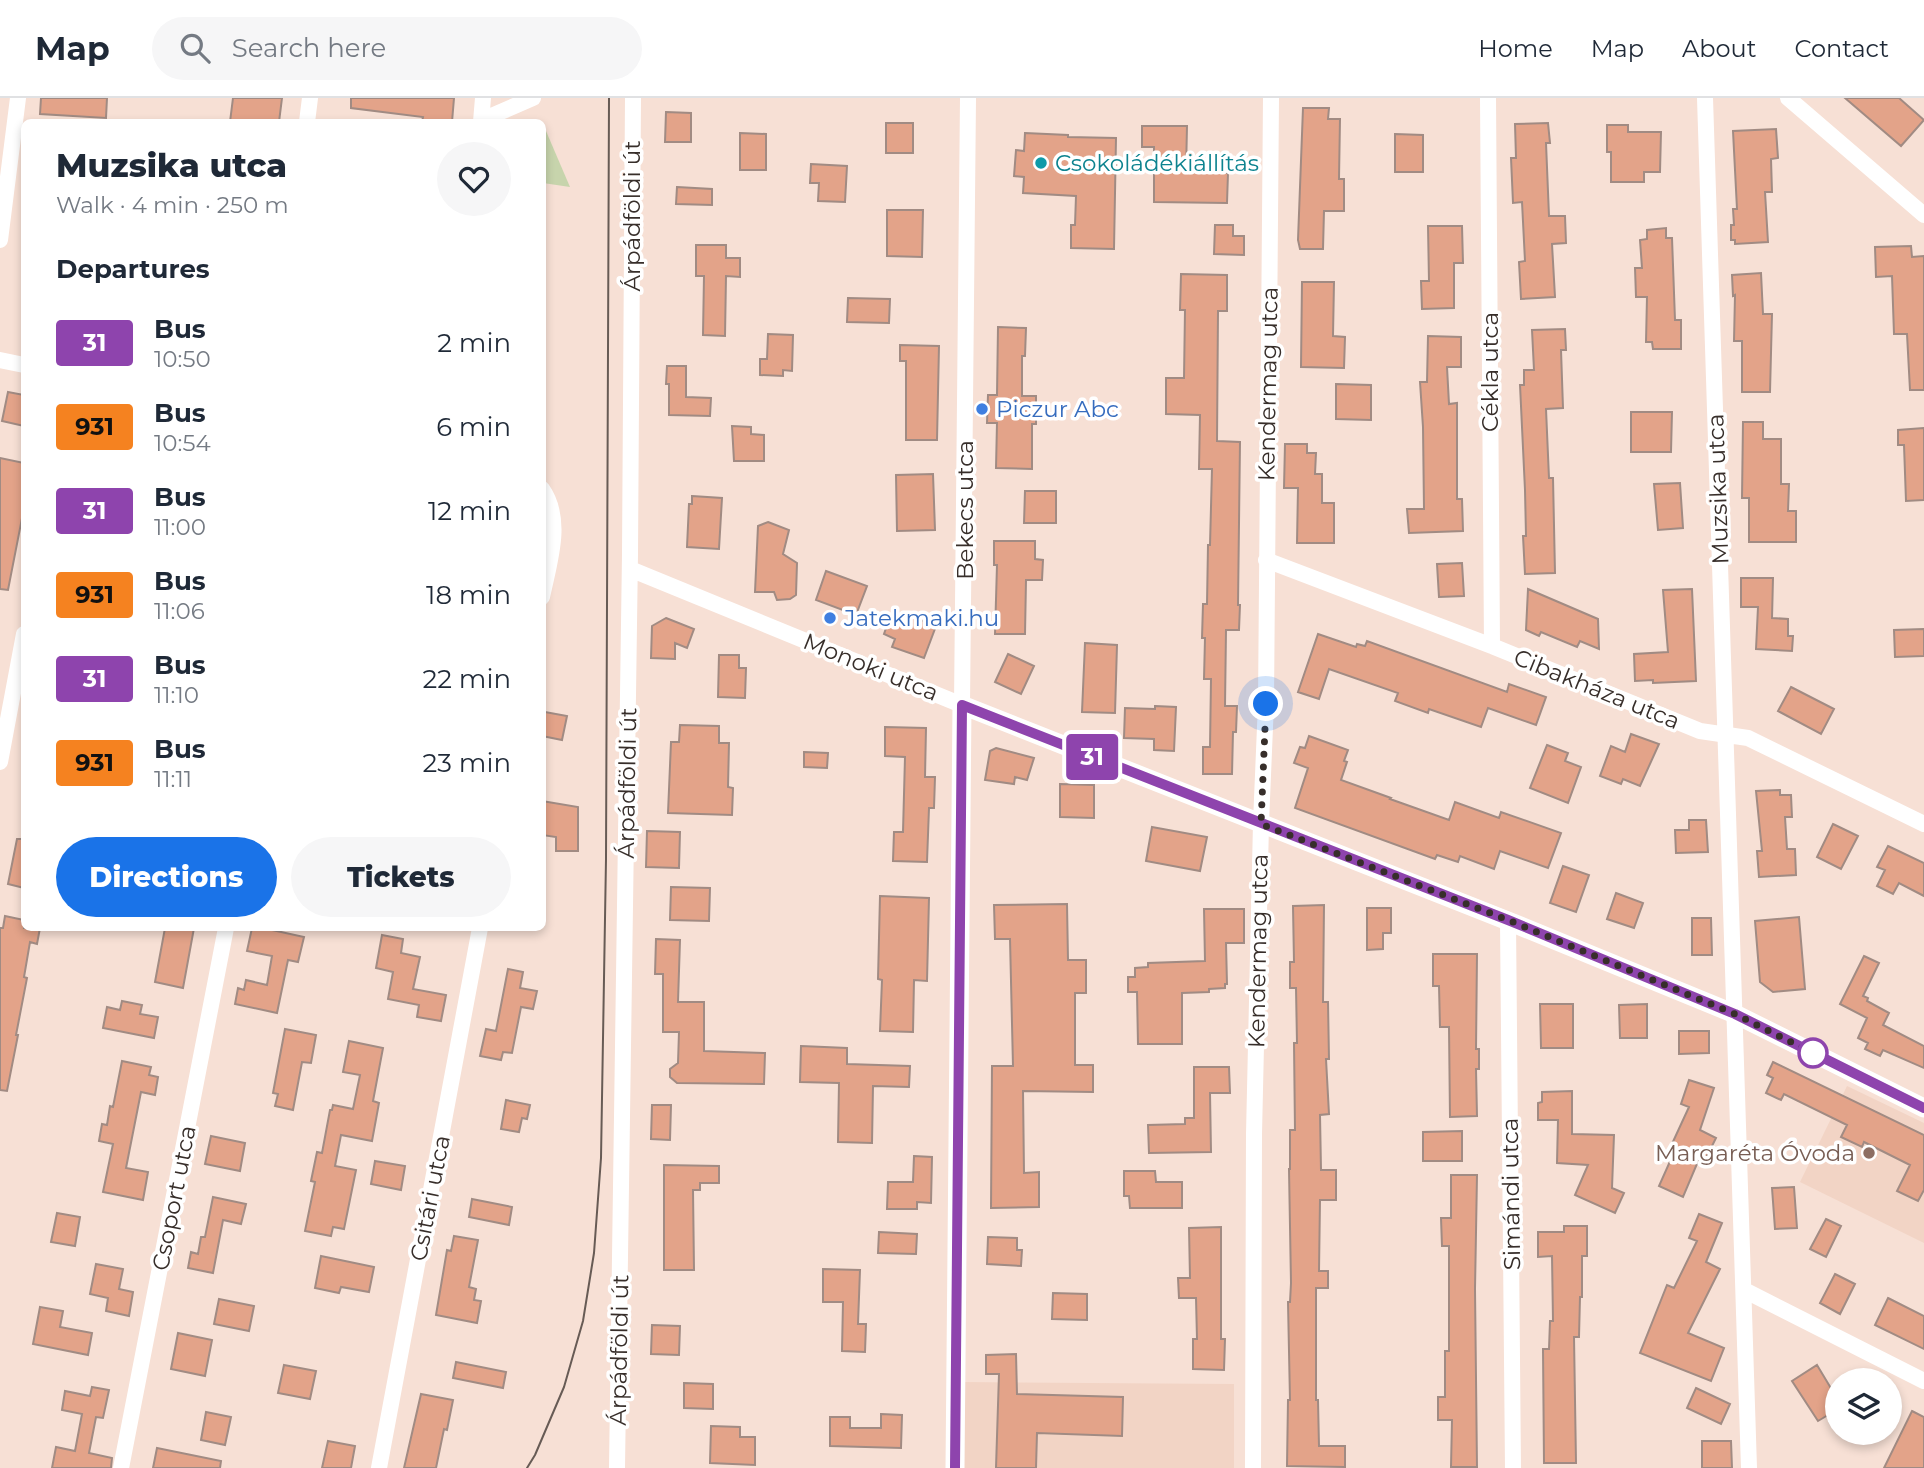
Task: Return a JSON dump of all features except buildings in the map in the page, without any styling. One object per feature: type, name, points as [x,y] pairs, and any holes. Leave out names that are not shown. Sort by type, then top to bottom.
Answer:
[{"type":"street","points":[[0,240],[18,98]]},
{"type":"street","points":[[307,119],[310,98]]},
{"type":"street","points":[[481,119],[483,98]]},
{"type":"street","points":[[486,119],[533,98]]},
{"type":"street","name":"Árpádföldi út","points":[[617,1468],[630,569],[633,98]]},
{"type":"street","name":"Bekecs utca","points":[[955,1468],[968,98]]},
{"type":"street","name":"Kendermag utca","points":[[1253,1468],[1254,1134],[1266,704],[1271,98]]},
{"type":"street","name":"Cékla utca","points":[[1488,98],[1492,646]]},
{"type":"street","name":"Muzsika utca","points":[[1705,98],[1749,1468]]},
{"type":"street","points":[[1788,98],[1924,215]]},
{"type":"street","points":[[0,360],[21,364]]},
{"type":"street","points":[[546,497],[553,510],[555,527],[546,575]]},
{"type":"street","name":"Cibakháza utca","points":[[1266,560],[1492,646],[1700,731],[1748,738],[1924,824]]},
{"type":"street","name":"Monoki utca","points":[[630,569],[962,705],[1508,920],[1735,1014],[1924,1108]]},
{"type":"street","points":[[0,762],[21,650]]},
{"type":"street","name":"Simándi utca","points":[[1508,920],[1513,1468]]},
{"type":"street","name":"Csoport utca","points":[[121,1468],[225,931]]},
{"type":"street","name":"Csitári utca","points":[[379,1468],[479,931]]},
{"type":"street","points":[[1744,1290],[1924,1381]]},
{"type":"shaded area","name":"Margaréta Óvoda","points":[[1847,1086],[1924,1123],[1924,1243],[1800,1182]]},
{"type":"shaded area","points":[[960,1382],[1234,1384],[1234,1468],[959,1468]]},
{"type":"green space","points":[[546,131],[570,187],[546,183]]},
{"type":"tram line","points":[[527,1468],[564,1387],[583,1321],[594,1253],[601,1158],[606,859],[609,98]]},
{"type":"bus line","name":"31","points":[[955,1468],[962,705],[1508,920],[1735,1014],[1924,1108]]},
{"type":"place","name":"Csokoládékiállítás","points":[[1041,163]]},
{"type":"place","name":"Piczur Abc","points":[[982,409]]},
{"type":"place","name":"Jatekmaki.hu","points":[[830,618]]},
{"type":"place","name":"Margaréta Óvoda","points":[[1869,1153]]},
{"type":"route","points":[[1266,704],[1261,824],[1508,920],[1735,1014],[1813,1053]]}]
